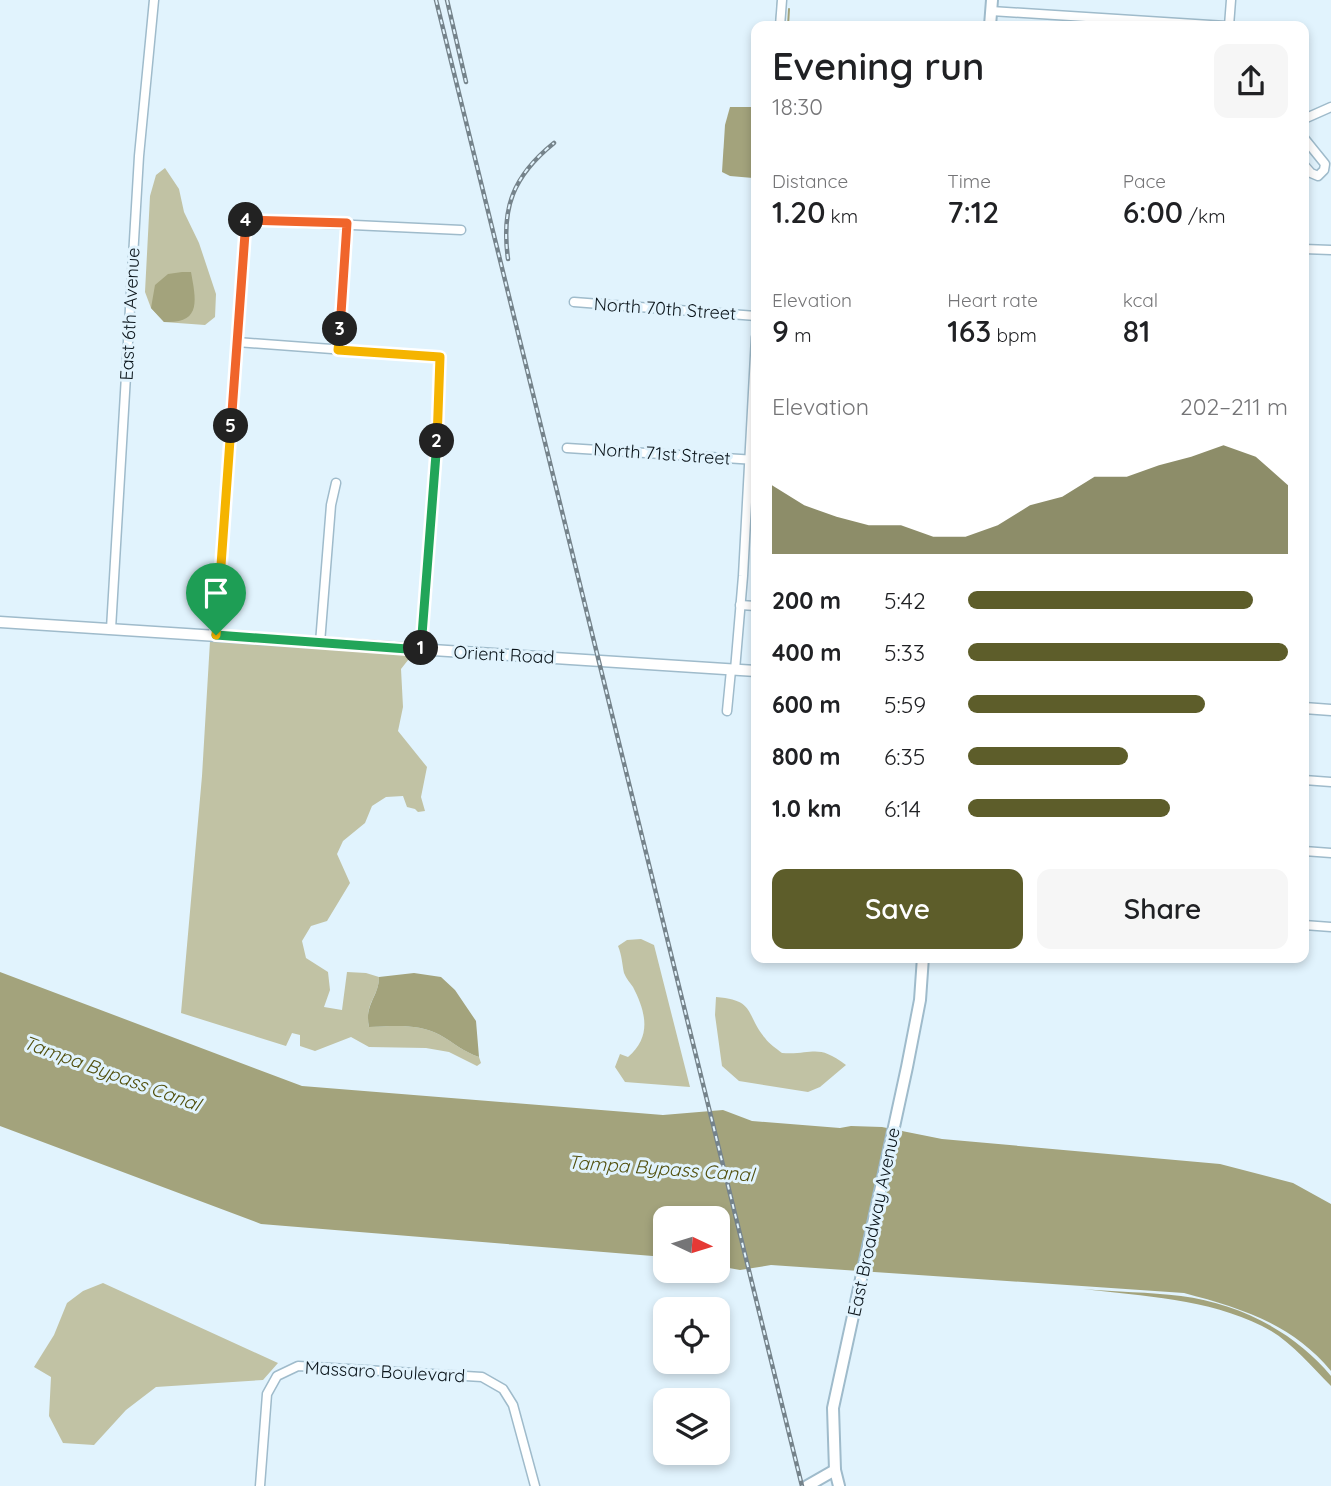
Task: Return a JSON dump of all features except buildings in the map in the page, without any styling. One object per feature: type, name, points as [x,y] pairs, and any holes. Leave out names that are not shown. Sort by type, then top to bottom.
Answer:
[{"type":"main road","name":"East Broadway Avenue","points":[[839,1486],[835,1470],[833,1408],[915,1026],[922,963]]},
{"type":"main road","points":[[807,1486],[835,1470]]},
{"type":"street","name":"East 6th Avenue","points":[[111,629],[139,156],[154,0]]},
{"type":"street","points":[[780,21],[782,0]]},
{"type":"street","points":[[1229,21],[1231,0]]},
{"type":"street","points":[[992,6],[1169,21]]},
{"type":"street","points":[[1309,117],[1331,107]]},
{"type":"street","points":[[1309,144],[1325,164],[1320,175],[1315,176],[1309,171]]},
{"type":"street","points":[[216,635],[246,220],[461,230]]},
{"type":"street","points":[[338,350],[347,223]]},
{"type":"street","points":[[1309,249],[1331,250]]},
{"type":"street","name":"North 70th Street","points":[[574,302],[751,317]]},
{"type":"street","points":[[237,341],[440,357],[437,451],[421,650]]},
{"type":"street","name":"North 71st Street","points":[[568,448],[751,460]]},
{"type":"street","points":[[727,711],[740,605],[751,472]]},
{"type":"street","points":[[320,643],[335,483]]},
{"type":"street","points":[[740,605],[751,606]]},
{"type":"street","name":"Orient Road","points":[[0,622],[751,671]]},
{"type":"street","points":[[1309,708],[1331,710]]},
{"type":"street","points":[[1309,780],[1331,782]]},
{"type":"street","points":[[1309,851],[1331,853]]},
{"type":"street","points":[[1309,925],[1331,927]]},
{"type":"street","name":"Massaro Boulevard","points":[[260,1486],[267,1394],[277,1376],[298,1366],[482,1377],[503,1389],[513,1405],[534,1486]]},
{"type":"shaded area","points":[[165,168],[179,189],[184,212],[199,243],[216,294],[215,317],[205,325],[164,322],[151,308],[145,292],[150,196],[156,175]]},
{"type":"shaded area","points":[[210,641],[412,655],[401,669],[403,707],[398,731],[427,767],[421,797],[425,811],[418,812],[407,807],[403,796],[386,797],[372,806],[365,823],[343,841],[337,854],[350,883],[327,921],[311,926],[302,941],[306,958],[328,972],[330,990],[324,1007],[342,1010],[347,972],[379,977],[368,1012],[369,1027],[405,1026],[432,1031],[479,1057],[481,1063],[477,1066],[449,1052],[426,1048],[369,1047],[351,1037],[315,1051],[300,1046],[300,1035],[292,1033],[286,1046],[181,1013],[202,776]]},
{"type":"shaded area","points":[[641,939],[654,945],[690,1087],[625,1082],[615,1067],[620,1054],[628,1057],[636,1049],[644,1033],[641,1006],[624,973],[618,946],[627,940]]},
{"type":"shaded area","points":[[716,997],[738,1001],[744,1005],[767,1040],[782,1053],[821,1052],[846,1065],[820,1087],[808,1092],[739,1081],[722,1066],[715,1015]]},
{"type":"shaded area","points":[[103,1283],[278,1363],[263,1380],[156,1387],[126,1410],[94,1445],[63,1443],[49,1416],[51,1377],[34,1367],[54,1335],[67,1303],[83,1291]]},
{"type":"water","points":[[730,107],[751,107],[751,178],[730,176],[722,172],[725,125]]},
{"type":"water","points":[[191,272],[194,308],[185,319],[164,322],[151,308],[155,285],[168,274]]},
{"type":"water","name":"Tampa Bypass Canal","points":[[0,972],[302,1086],[663,1115],[723,1110],[752,1121],[840,1128],[882,1127],[942,1139],[1220,1164],[1293,1183],[1331,1204],[1331,1371],[1300,1341],[1264,1320],[1184,1293],[771,1265],[740,1270],[730,1268],[730,1206],[653,1206],[653,1256],[261,1224],[0,1126]]},
{"type":"water","points":[[414,973],[441,977],[455,990],[476,1021],[479,1057],[432,1031],[405,1026],[369,1027],[368,1012],[379,977]]},
{"type":"water","points":[[1083,1289],[1181,1296],[1223,1305],[1244,1313],[1283,1333],[1317,1360],[1331,1376],[1331,1386],[1299,1353],[1272,1331],[1241,1317],[1175,1300]]},
{"type":"waterway","points":[[776,21],[778,0]]},
{"type":"waterway","points":[[788,21],[789,9]]},
{"type":"railway","points":[[436,0],[802,1486]]},
{"type":"railway","points":[[447,0],[466,82]]},
{"type":"railway","points":[[508,259],[506,224],[513,194],[529,168],[554,143]]},
{"type":"route","points":[[246,220],[347,223],[338,350],[440,357],[438,437],[421,650],[216,635],[246,220]]}]
